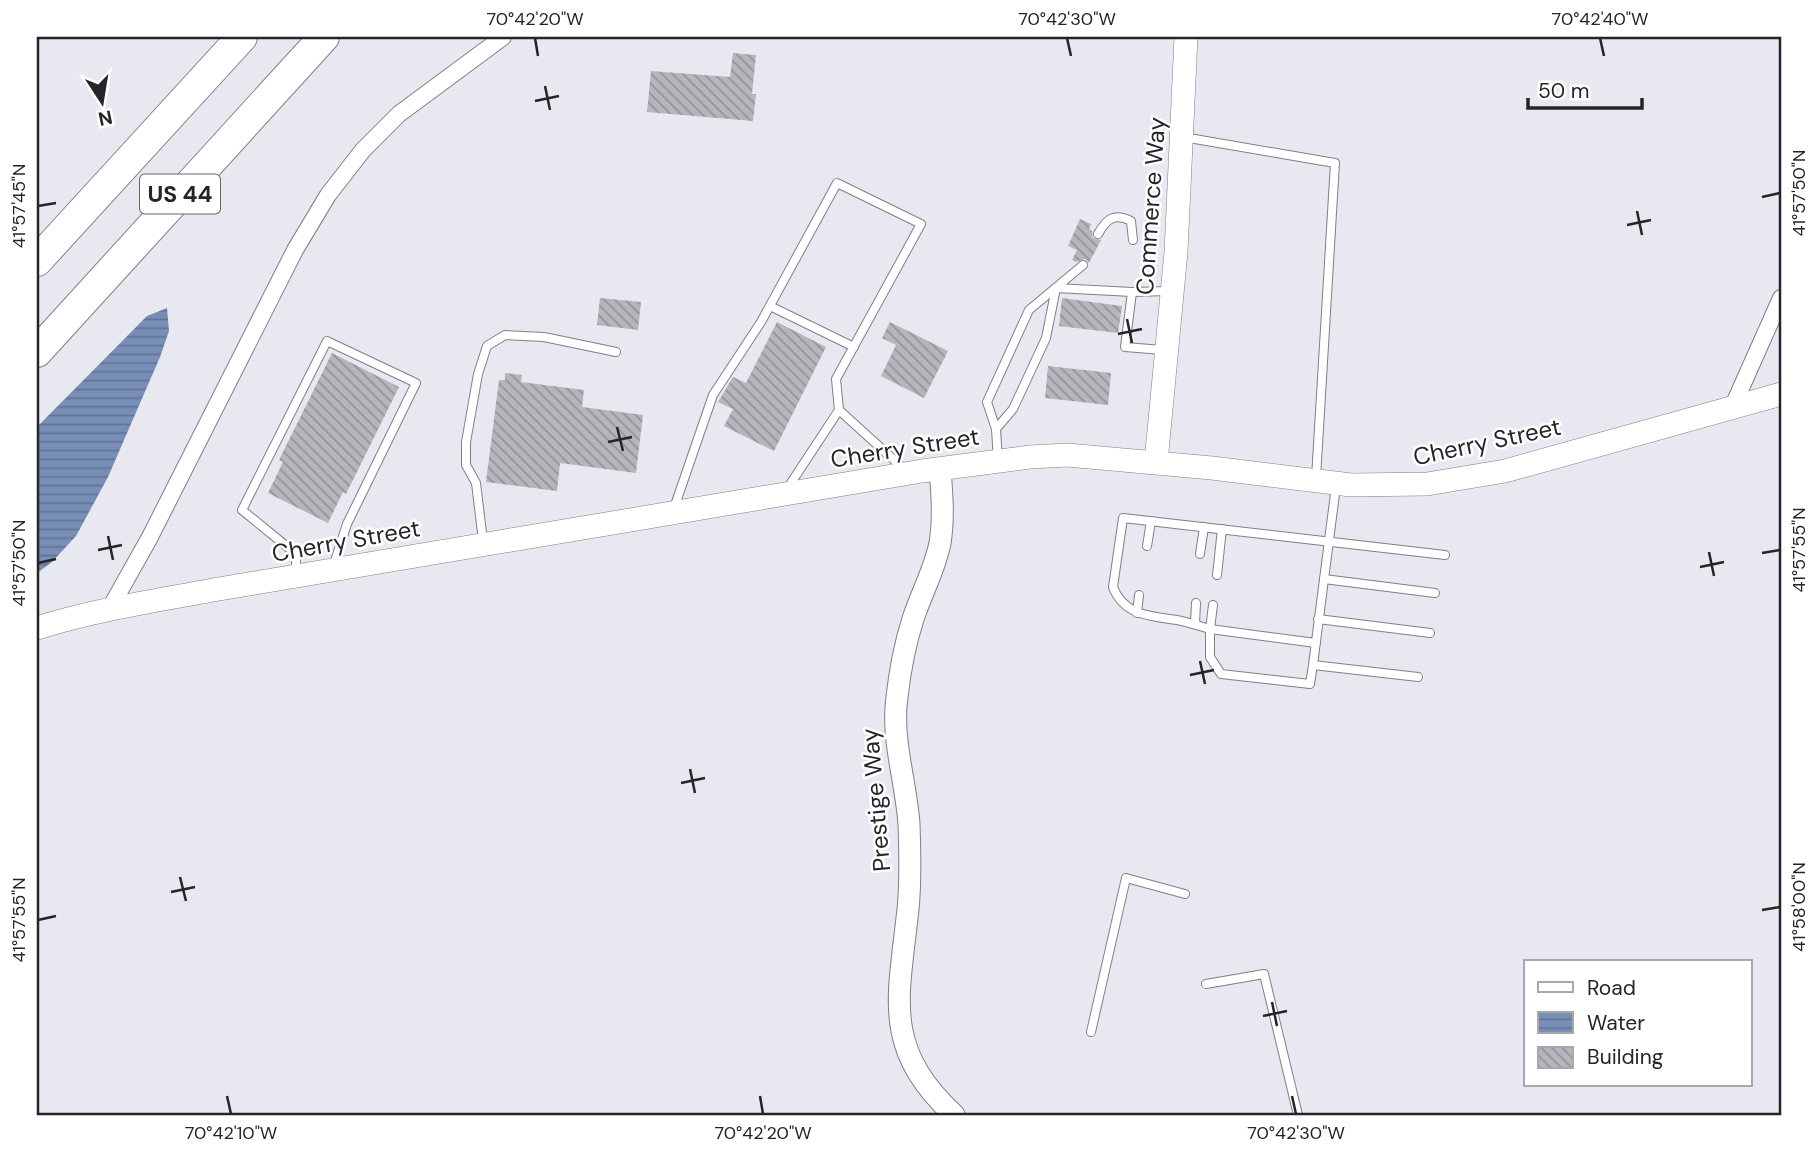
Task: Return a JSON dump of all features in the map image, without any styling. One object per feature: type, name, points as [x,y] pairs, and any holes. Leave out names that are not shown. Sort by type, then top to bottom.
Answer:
[{"type":"highway","name":"US 44","points":[[37,261],[242,37]]},
{"type":"highway","name":"US 44","points":[[37,352],[324,37]]},
{"type":"main road","name":"Commerce Way","points":[[1156,462],[1172,291],[1186,37]]},
{"type":"main road","name":"Cherry Street","points":[[37,628],[109,610],[296,576],[998,461],[1067,455],[1156,462],[1326,482],[1395,486],[1475,477],[1539,462],[1781,394]]},
{"type":"street","points":[[109,610],[150,537],[295,250],[328,195],[363,150],[399,114],[503,37]]},
{"type":"street","points":[[1732,406],[1781,298]]},
{"type":"street","name":"Prestige Way","points":[[940,469],[943,512],[940,544],[903,655],[895,712],[909,821],[910,850],[908,907],[898,1003],[905,1042],[916,1070],[926,1086],[954,1115]]},
{"type":"lane","points":[[1182,137],[1335,163],[1326,482],[1329,540],[1310,684],[1221,674],[1210,657],[1213,605]]},
{"type":"lane","points":[[672,513],[713,395],[770,306],[837,183],[921,224],[836,379],[839,410],[909,474]]},
{"type":"lane","points":[[1098,234],[1104,223],[1114,216],[1122,217],[1131,221],[1133,240]]},
{"type":"lane","points":[[998,461],[996,429],[987,402],[1029,310],[1083,265]]},
{"type":"lane","points":[[1056,288],[1172,291]]},
{"type":"lane","points":[[996,429],[1013,409],[1046,338],[1056,288]]},
{"type":"lane","points":[[1132,292],[1125,347],[1166,350]]},
{"type":"lane","points":[[770,306],[854,347]]},
{"type":"lane","points":[[483,544],[476,483],[466,465],[466,442],[478,374],[487,346],[505,335],[544,337],[616,352]]},
{"type":"lane","points":[[296,576],[296,554],[242,510],[327,341],[416,383],[347,524],[332,570]]},
{"type":"lane","points":[[784,494],[839,410]]},
{"type":"lane","points":[[1316,643],[1210,629],[1137,613],[1126,606],[1114,587],[1123,518],[1445,555]]},
{"type":"lane","points":[[1147,546],[1150,521]]},
{"type":"lane","points":[[1200,554],[1203,527]]},
{"type":"lane","points":[[1217,575],[1222,529]]},
{"type":"lane","points":[[1324,579],[1435,593]]},
{"type":"lane","points":[[1137,613],[1139,596]]},
{"type":"lane","points":[[1195,624],[1196,603]]},
{"type":"lane","points":[[1318,619],[1430,634]]},
{"type":"lane","points":[[1313,665],[1418,677]]},
{"type":"lane","points":[[1091,1032],[1126,878],[1185,894]]},
{"type":"lane","points":[[1206,984],[1264,974],[1298,1115]]},
{"type":"water","points":[[167,308],[169,331],[160,357],[108,477],[76,536],[52,562],[37,573],[37,427],[147,316]]},
{"type":"building","points":[[733,53],[756,55],[752,94],[756,94],[753,121],[647,112],[651,71],[730,77]]},
{"type":"building","points":[[1080,219],[1091,224],[1089,229],[1093,238],[1101,240],[1089,263],[1085,259],[1076,262],[1072,260],[1077,250],[1068,246]]},
{"type":"building","points":[[600,298],[641,302],[638,330],[597,325]]},
{"type":"building","points":[[1062,298],[1122,306],[1118,333],[1059,326]]},
{"type":"building","points":[[777,322],[826,347],[774,451],[724,426],[733,409],[718,402],[733,377],[746,383]]},
{"type":"building","points":[[890,322],[948,351],[924,398],[881,376],[896,345],[882,338]]},
{"type":"building","points":[[332,353],[399,387],[346,494],[343,492],[328,523],[268,493],[283,462],[279,460]]},
{"type":"building","points":[[1048,366],[1111,373],[1108,405],[1045,398]]},
{"type":"building","points":[[505,373],[522,375],[521,382],[584,390],[582,407],[643,415],[636,473],[560,463],[557,491],[486,482],[499,380],[505,380]]}]
